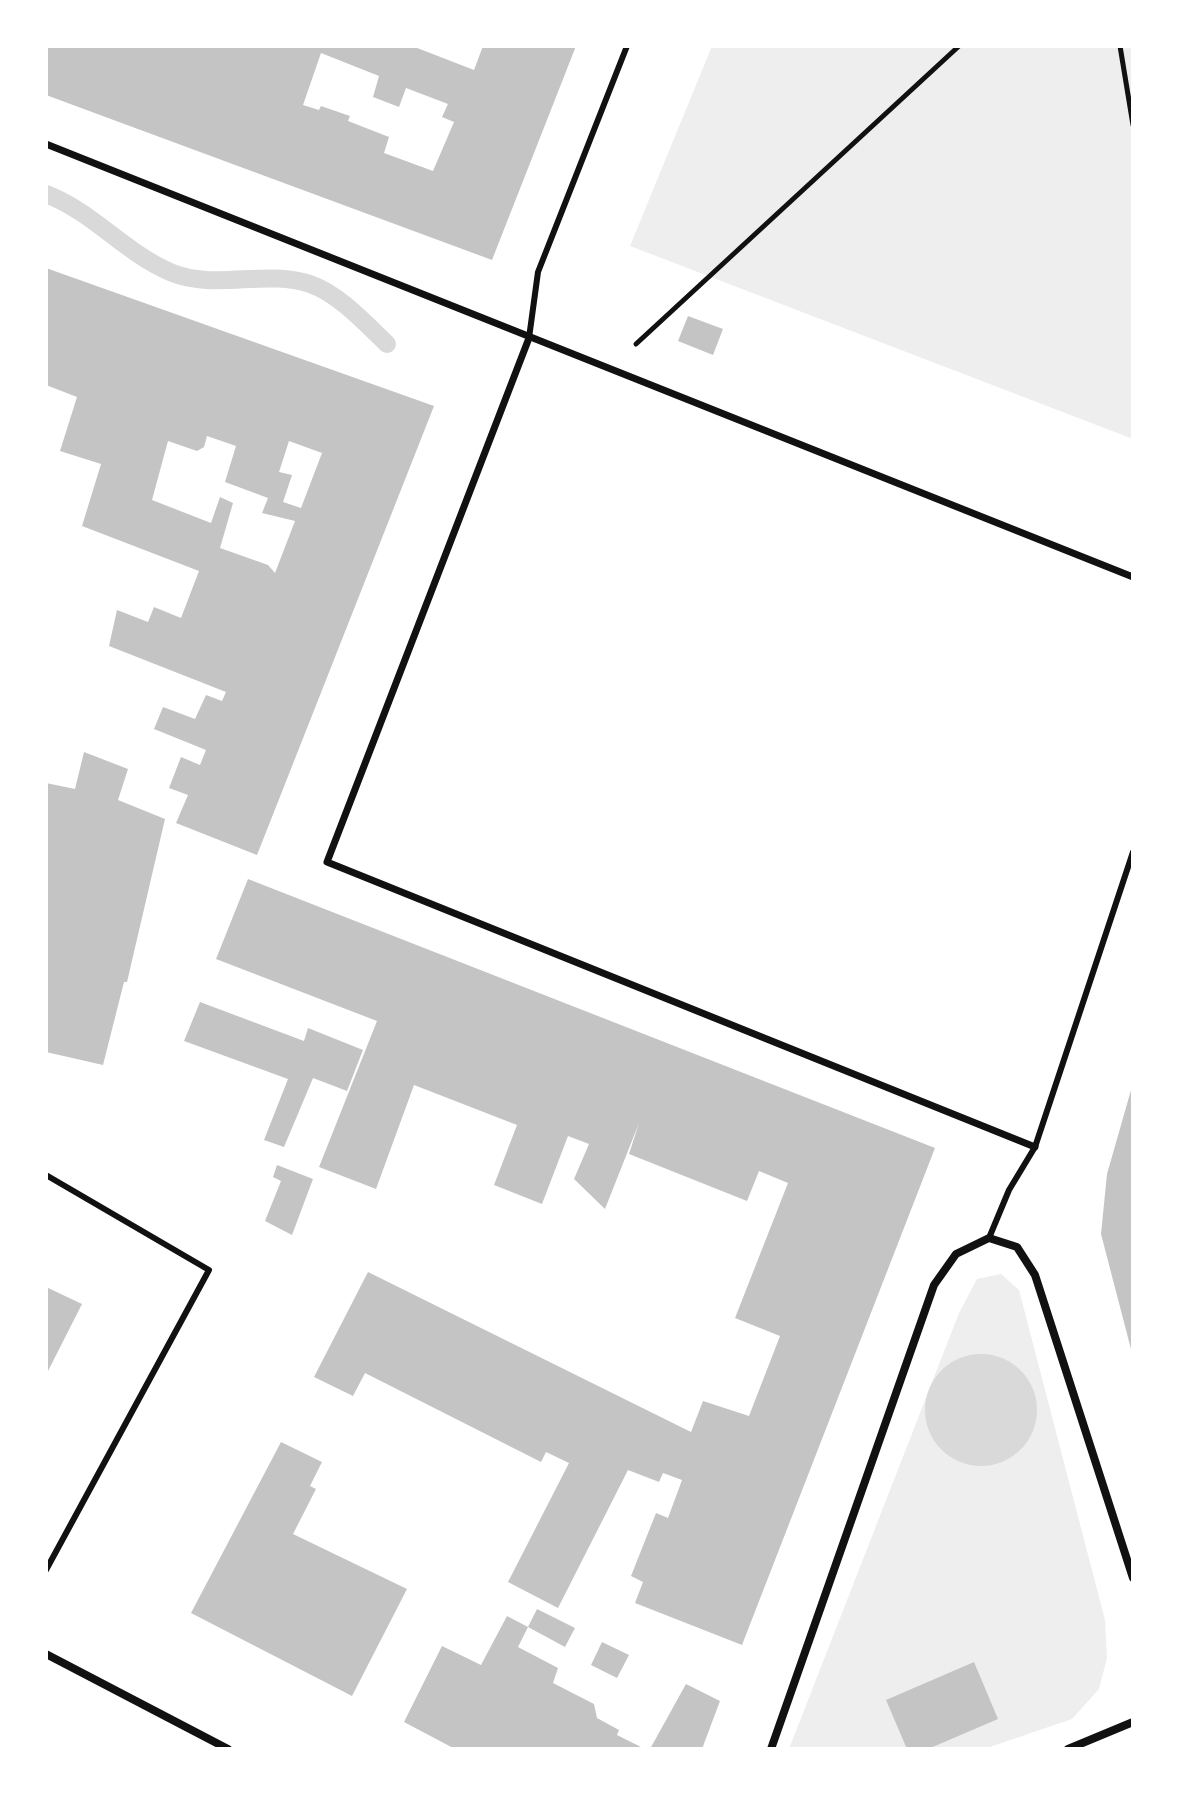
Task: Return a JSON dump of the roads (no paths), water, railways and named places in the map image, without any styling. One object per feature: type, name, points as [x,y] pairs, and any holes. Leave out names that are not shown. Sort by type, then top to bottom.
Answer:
[{"type":"street","points":[[46,144],[529,338],[611,366],[1133,577]]},
{"type":"street","points":[[529,338],[327,862],[1035,1147]]},
{"type":"street","points":[[771,1749],[934,1285],[956,1254],[989,1238],[1017,1247],[1035,1275],[1133,1578]]},
{"type":"street","points":[[46,1654],[228,1749]]},
{"type":"street","points":[[1068,1749],[1133,1722]]},
{"type":"lane","points":[[529,338],[538,272],[627,46]]},
{"type":"lane","points":[[989,1238],[1009,1190],[1035,1147],[1133,852]]},
{"type":"lane","points":[[46,1175],[209,1270],[46,1570]]},
{"type":"waterway","points":[[46,194],[79,211],[138,254],[170,272],[204,280],[276,278],[310,284],[351,310],[387,344]]}]
